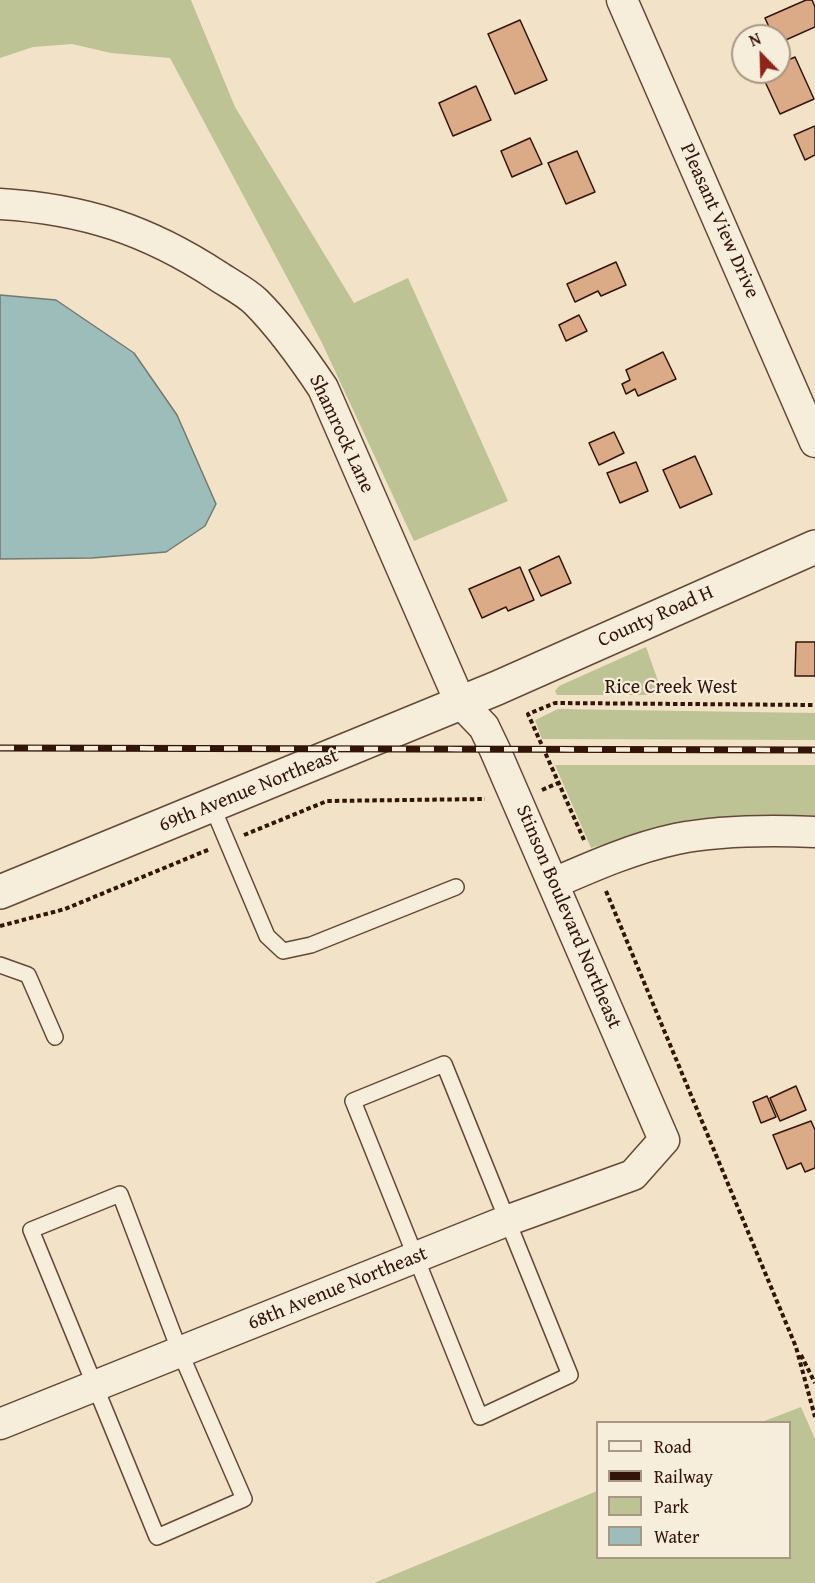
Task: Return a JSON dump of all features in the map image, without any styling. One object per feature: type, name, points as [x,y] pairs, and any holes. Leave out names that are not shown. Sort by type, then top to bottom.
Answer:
[{"type":"street","name":"Pleasant View Drive","points":[[622,0],[815,442]]},
{"type":"street","name":"Shamrock Lane","points":[[0,204],[47,207],[99,218],[151,238],[202,266],[254,300],[292,342],[323,388],[460,702]]},
{"type":"street","name":"County Road H","points":[[496,688],[815,547]]},
{"type":"street","name":"69th Avenue Northeast","points":[[0,892],[496,688]]},
{"type":"street","name":"Stinson Boulevard Northeast","points":[[460,702],[484,727],[554,883],[664,1140]]},
{"type":"street","points":[[554,883],[636,850],[677,839],[736,832],[815,832]]},
{"type":"street","name":"68th Avenue Northeast","points":[[0,1424],[506,1221],[633,1175],[664,1140]]},
{"type":"lane","points":[[212,806],[267,936],[283,951],[311,945],[456,887]]},
{"type":"lane","points":[[0,965],[28,975],[55,1037]]},
{"type":"lane","points":[[444,1064],[506,1221],[570,1375],[480,1417],[353,1101],[444,1064]]},
{"type":"lane","points":[[120,1194],[180,1352],[244,1499],[157,1537],[31,1230],[120,1194]]},
{"type":"path","name":"Rice Creek West","points":[[587,848],[528,714],[555,703],[815,705]]},
{"type":"path","points":[[244,835],[327,801],[494,799]]},
{"type":"path","points":[[0,926],[64,909],[209,850]]},
{"type":"path","points":[[604,889],[796,1347],[815,1383]]},
{"type":"path","points":[[796,1347],[815,1417]]},
{"type":"green space","points":[[0,0],[191,0],[235,107],[354,303],[408,278],[508,501],[414,541],[322,343],[170,58],[111,53],[72,44],[33,47],[0,58]]},
{"type":"green space","points":[[646,647],[663,695],[557,695],[555,691],[559,686]]},
{"type":"green space","points":[[558,709],[815,713],[815,740],[542,739],[535,720]]},
{"type":"green space","points":[[555,765],[815,765],[815,816],[746,815],[688,820],[591,848]]},
{"type":"green space","points":[[801,1407],[815,1439],[815,1583],[374,1583],[596,1491],[596,1559],[791,1559],[791,1421],[765,1421]]},
{"type":"water","points":[[0,295],[56,300],[134,353],[177,415],[216,504],[205,526],[166,552],[92,558],[0,559]]},
{"type":"building","points":[[806,0],[812,0],[815,7],[815,27],[791,38],[791,24],[768,24],[765,18]]},
{"type":"building","points":[[520,20],[547,80],[515,94],[488,34]]},
{"type":"building","points":[[795,57],[814,99],[780,114],[766,84],[791,84],[791,59]]},
{"type":"building","points":[[476,86],[491,120],[453,136],[439,103]]},
{"type":"building","points":[[815,126],[815,155],[805,160],[794,135]]},
{"type":"building","points":[[530,138],[542,164],[512,177],[501,151]]},
{"type":"building","points":[[577,151],[595,192],[566,204],[548,163]]},
{"type":"building","points":[[616,262],[626,285],[601,296],[598,291],[575,302],[567,284]]},
{"type":"building","points":[[579,315],[587,331],[566,341],[559,325]]},
{"type":"building","points":[[663,352],[676,379],[638,396],[635,389],[626,394],[622,384],[630,380],[626,370]]},
{"type":"building","points":[[614,432],[624,453],[599,465],[589,443]]},
{"type":"building","points":[[695,456],[712,494],[680,508],[663,470]]},
{"type":"building","points":[[636,462],[648,491],[620,503],[607,473]]},
{"type":"building","points":[[559,556],[571,583],[541,596],[529,570]]},
{"type":"building","points":[[520,567],[534,600],[508,611],[506,607],[482,618],[469,589]]},
{"type":"building","points":[[796,642],[815,642],[815,676],[795,676]]},
{"type":"building","points":[[796,1086],[806,1110],[780,1121],[770,1098]]},
{"type":"building","points":[[767,1096],[776,1117],[761,1123],[753,1102]]},
{"type":"building","points":[[811,1121],[815,1130],[815,1168],[805,1172],[801,1163],[787,1169],[773,1135]]},
{"type":"railway","points":[[0,748],[815,750]]}]
